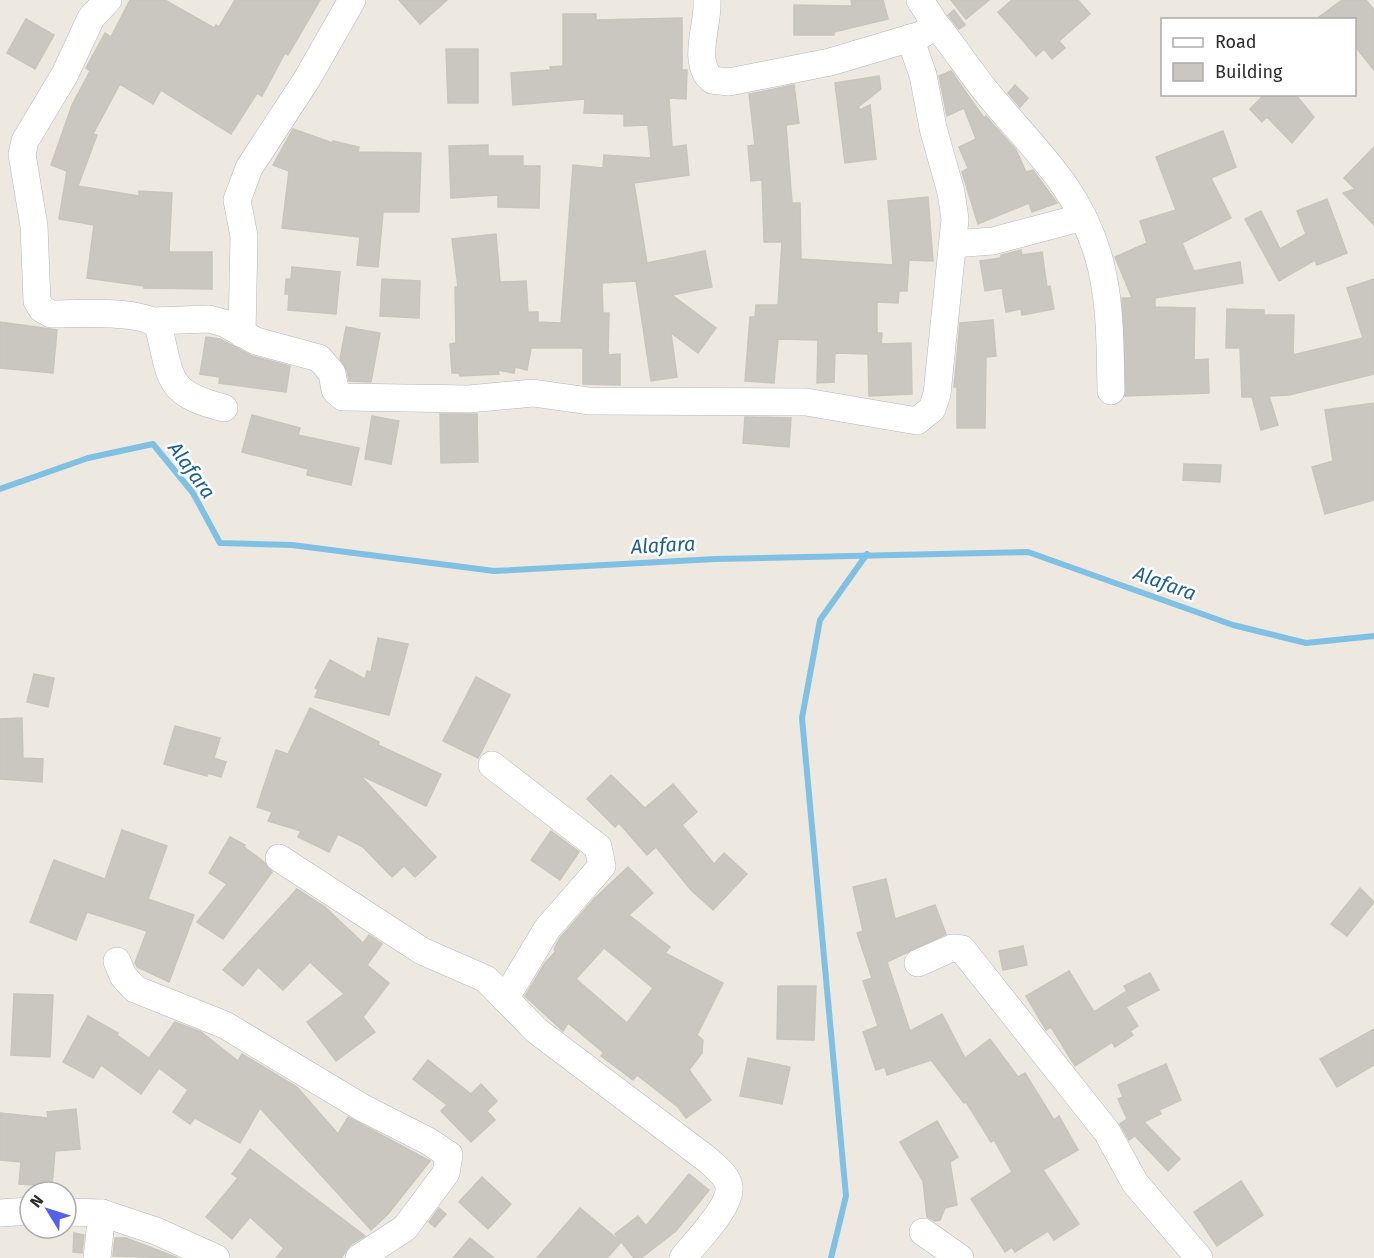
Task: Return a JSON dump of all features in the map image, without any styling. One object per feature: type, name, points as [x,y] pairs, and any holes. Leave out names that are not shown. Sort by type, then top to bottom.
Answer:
[{"type":"street","points":[[108,0],[91,18],[65,74],[25,141],[22,154],[34,226],[37,301],[42,309],[51,314],[123,316],[153,321],[209,319],[224,323],[256,341],[319,358],[332,373],[335,390],[343,398],[469,399],[533,393],[589,401],[806,402],[917,421],[932,409],[937,394],[955,219],[951,192],[933,128],[923,75],[910,38]]},
{"type":"street","points":[[242,334],[244,236],[237,201],[249,168],[307,79],[352,0]]},
{"type":"street","points":[[707,0],[702,56],[704,70],[712,80],[729,82],[792,71],[921,35],[936,25]]},
{"type":"street","points":[[920,0],[936,25],[993,100],[1054,169],[1083,217],[1098,255],[1109,311],[1111,391]]},
{"type":"street","points":[[953,244],[993,242],[1083,217]]},
{"type":"street","points":[[153,321],[158,325],[165,365],[182,392],[196,401],[224,408]]},
{"type":"street","points":[[492,765],[598,847],[602,866],[548,929],[506,999]]},
{"type":"street","points":[[279,858],[422,951],[486,979],[537,1031],[708,1160],[725,1177],[729,1185],[723,1207],[683,1258]]},
{"type":"street","points":[[918,963],[952,948],[962,949],[1107,1132],[1135,1183],[1199,1258]]},
{"type":"street","points":[[117,961],[123,976],[135,989],[225,1025],[363,1108],[428,1141],[449,1155],[446,1173],[405,1228],[358,1258]]},
{"type":"street","points":[[0,1213],[18,1211]]},
{"type":"street","points":[[78,1212],[102,1213],[156,1231],[216,1258]]},
{"type":"street","points":[[98,1258],[102,1213]]},
{"type":"street","points":[[923,1232],[960,1258]]},
{"type":"building","points":[[130,0],[165,0],[214,28],[216,25],[219,27],[235,0],[320,0],[288,55],[285,53],[262,96],[257,93],[231,134],[161,90],[153,104],[120,84],[93,134],[97,135],[78,186],[139,196],[139,191],[172,193],[169,252],[212,252],[212,289],[144,288],[144,286],[87,278],[94,225],[59,219],[67,171],[51,165],[72,105],[90,71],[86,68],[105,33],[111,37]]},
{"type":"building","points":[[399,0],[447,0],[420,24]]},
{"type":"building","points":[[851,0],[883,0],[888,19],[834,32],[834,35],[794,35],[794,5],[852,6]]},
{"type":"building","points":[[951,0],[989,0],[966,19]]},
{"type":"building","points":[[1012,0],[1078,0],[1090,14],[1059,41],[1065,48],[1052,59],[1044,49],[1036,56],[998,12]]},
{"type":"building","points":[[1342,0],[1366,0],[1374,10],[1374,70],[1356,48],[1356,18],[1318,18]]},
{"type":"building","points":[[954,10],[965,25],[959,29],[948,15]]},
{"type":"building","points":[[563,14],[596,14],[596,20],[682,18],[682,70],[687,70],[686,99],[669,98],[672,147],[686,145],[689,175],[634,183],[647,263],[705,251],[712,287],[672,295],[716,328],[698,353],[671,333],[677,377],[651,381],[636,281],[602,283],[603,313],[609,313],[608,355],[620,354],[620,385],[583,384],[583,348],[531,348],[527,370],[515,367],[514,373],[498,370],[499,374],[460,376],[459,373],[452,373],[450,344],[456,343],[455,287],[458,287],[452,239],[496,234],[500,282],[526,281],[528,312],[538,312],[538,322],[561,323],[573,165],[603,168],[604,155],[651,158],[648,125],[624,126],[624,114],[584,113],[585,99],[513,105],[511,73],[551,70],[550,67],[563,66]]},
{"type":"building","points":[[26,19],[54,35],[35,69],[7,53]]},
{"type":"building","points":[[446,49],[478,49],[478,103],[448,103]]},
{"type":"building","points":[[951,71],[984,118],[986,116],[1016,150],[1026,172],[1033,170],[1057,203],[1032,212],[1029,203],[978,224],[962,172],[968,168],[959,147],[976,139],[964,108],[947,116],[939,76]]},
{"type":"building","points":[[879,76],[881,89],[858,107],[860,110],[870,105],[876,159],[845,163],[835,83]]},
{"type":"building","points":[[794,85],[799,123],[786,125],[792,203],[800,203],[801,259],[893,265],[888,201],[928,197],[933,261],[909,260],[907,291],[899,291],[898,303],[877,302],[877,333],[882,333],[881,344],[911,343],[912,394],[869,396],[868,354],[835,353],[834,382],[817,383],[818,340],[778,339],[774,383],[745,381],[750,317],[755,317],[756,305],[778,305],[782,242],[764,242],[762,180],[751,181],[748,146],[755,145],[749,94]]},
{"type":"building","points":[[1015,85],[1028,98],[1020,107],[1008,93]]},
{"type":"building","points":[[1263,96],[1297,96],[1314,117],[1292,143],[1267,117],[1262,122],[1250,109]]},
{"type":"building","points":[[293,129],[333,143],[333,141],[359,147],[358,152],[421,153],[419,212],[383,212],[378,267],[357,265],[360,237],[282,228],[289,171],[273,165]]},
{"type":"building","points":[[1223,131],[1236,167],[1211,178],[1231,218],[1182,243],[1194,271],[1240,262],[1243,283],[1155,298],[1155,307],[1195,308],[1194,360],[1208,359],[1209,393],[1125,396],[1122,298],[1132,298],[1115,257],[1147,243],[1140,221],[1176,210],[1156,157]]},
{"type":"building","points":[[488,145],[488,156],[523,156],[523,166],[540,166],[539,208],[498,207],[498,195],[451,198],[449,146]]},
{"type":"building","points":[[1374,147],[1374,225],[1343,193],[1355,189],[1344,178]]},
{"type":"building","points":[[1327,199],[1347,253],[1317,265],[1315,260],[1279,281],[1245,219],[1261,211],[1280,249],[1306,234],[1297,211]]},
{"type":"building","points":[[1021,250],[1022,255],[1042,252],[1047,287],[1050,286],[1054,309],[1022,315],[1021,309],[1006,312],[1002,288],[985,291],[980,261],[1001,258],[1001,255]]},
{"type":"building","points":[[292,267],[340,272],[336,314],[288,310],[289,294],[285,294],[286,279],[291,279]]},
{"type":"building","points":[[382,279],[420,281],[419,318],[380,316]]},
{"type":"building","points":[[1374,279],[1374,374],[1289,395],[1269,396],[1278,425],[1261,430],[1252,397],[1242,397],[1240,348],[1226,348],[1227,309],[1264,310],[1264,315],[1294,315],[1293,355],[1363,338],[1347,288]]},
{"type":"building","points":[[993,320],[996,356],[986,357],[985,428],[957,428],[957,387],[954,387],[960,323]]},
{"type":"building","points":[[0,322],[57,330],[53,373],[0,368]]},
{"type":"building","points":[[346,327],[380,333],[371,382],[349,381],[347,370],[340,359]]},
{"type":"building","points":[[206,337],[220,339],[252,356],[290,366],[286,392],[219,383],[220,377],[200,374]]},
{"type":"building","points":[[1374,403],[1374,500],[1325,514],[1312,467],[1333,461],[1325,410]]},
{"type":"building","points":[[440,414],[477,414],[478,462],[441,463]]},
{"type":"building","points":[[252,415],[300,428],[298,435],[359,448],[351,485],[307,475],[308,469],[242,452]]},
{"type":"building","points":[[372,416],[399,421],[391,464],[365,459]]},
{"type":"building","points":[[745,417],[791,418],[789,447],[743,443]]},
{"type":"building","points":[[1184,464],[1221,465],[1220,482],[1183,480]]},
{"type":"building","points":[[378,638],[408,644],[389,715],[315,697],[318,690],[315,688],[330,660],[365,679],[367,671],[371,672]]},
{"type":"building","points":[[34,674],[54,678],[48,707],[27,702]]},
{"type":"building","points":[[476,677],[510,695],[478,758],[443,741]]},
{"type":"building","points":[[310,708],[379,742],[378,745],[441,774],[426,806],[360,775],[436,857],[415,877],[404,866],[392,877],[363,847],[338,834],[329,852],[298,837],[301,831],[268,821],[272,812],[257,807],[276,750],[288,754]]},
{"type":"building","points":[[22,718],[23,758],[43,759],[42,782],[0,779],[0,719]]},
{"type":"building","points":[[175,726],[220,738],[214,758],[226,762],[221,777],[208,773],[207,776],[164,764]]},
{"type":"building","points":[[611,775],[645,808],[673,784],[697,812],[682,825],[714,864],[724,853],[747,874],[713,910],[691,890],[656,847],[647,855],[619,823],[615,827],[587,799]]},
{"type":"building","points":[[122,830],[167,846],[148,899],[194,915],[169,982],[137,967],[135,963],[147,931],[87,912],[76,940],[30,922],[54,860],[105,879]]},
{"type":"building","points":[[551,831],[579,852],[560,880],[531,860]]},
{"type":"building","points":[[230,837],[245,845],[244,847],[264,862],[272,872],[223,939],[197,922],[227,884],[209,873]]},
{"type":"building","points":[[628,867],[653,893],[629,915],[670,947],[665,953],[723,983],[697,1035],[703,1040],[702,1053],[689,1070],[711,1100],[686,1118],[678,1107],[637,1075],[633,1080],[601,1056],[604,1053],[568,1023],[563,1031],[525,996],[545,963],[556,951],[554,949],[560,938],[595,898]],"holes":[[[604,948],[653,988],[627,1023],[576,979]]]},
{"type":"building","points":[[886,879],[895,919],[935,905],[946,934],[887,962],[910,1031],[942,1014],[965,1058],[990,1039],[1018,1077],[1025,1073],[1054,1120],[1059,1116],[1078,1150],[1043,1170],[1079,1224],[1054,1240],[1048,1231],[1015,1252],[1012,1247],[1005,1252],[971,1199],[1012,1172],[994,1140],[991,1142],[966,1102],[964,1103],[931,1060],[887,1075],[885,1067],[876,1070],[863,1032],[878,1026],[863,981],[872,978],[857,933],[863,931],[853,887]]},
{"type":"building","points":[[1360,888],[1374,902],[1347,936],[1331,924]]},
{"type":"building","points":[[297,889],[325,907],[363,943],[369,935],[382,944],[367,965],[389,983],[363,1017],[375,1032],[336,1061],[307,1022],[344,994],[310,962],[283,990],[258,967],[243,986],[223,970]]},
{"type":"building","points":[[1023,946],[1027,965],[1003,970],[999,951]]},
{"type":"building","points":[[1069,971],[1094,1012],[1127,991],[1124,986],[1150,973],[1159,990],[1126,1007],[1138,1026],[1130,1031],[1133,1035],[1115,1047],[1112,1042],[1075,1066],[1051,1027],[1046,1030],[1026,996]]},
{"type":"building","points":[[778,986],[816,986],[814,1040],[777,1039]]},
{"type":"building","points":[[14,994],[53,995],[50,1057],[11,1055]]},
{"type":"building","points":[[88,1016],[118,1033],[117,1035],[149,1058],[175,1022],[201,1032],[238,1061],[242,1054],[297,1087],[338,1134],[348,1117],[430,1161],[388,1214],[371,1230],[260,1108],[240,1143],[195,1118],[190,1124],[173,1112],[188,1090],[159,1068],[141,1094],[101,1065],[93,1078],[63,1062]]},
{"type":"building","points":[[1374,1029],[1374,1065],[1337,1087],[1320,1059]]},
{"type":"building","points":[[748,1058],[790,1067],[782,1104],[740,1096]]},
{"type":"building","points":[[428,1060],[471,1094],[481,1084],[497,1101],[487,1111],[495,1120],[471,1142],[441,1111],[447,1105],[413,1079]]},
{"type":"building","points":[[1166,1064],[1181,1100],[1159,1110],[1161,1114],[1144,1122],[1180,1159],[1168,1171],[1135,1136],[1129,1140],[1120,1124],[1127,1119],[1118,1099],[1123,1097],[1118,1085]]},
{"type":"building","points":[[76,1109],[80,1149],[55,1151],[53,1180],[19,1180],[21,1162],[0,1160],[0,1113],[48,1118],[47,1112]]},
{"type":"building","points":[[937,1121],[958,1157],[950,1162],[957,1205],[945,1208],[940,1220],[935,1221],[927,1217],[923,1181],[900,1142]]},
{"type":"building","points":[[250,1149],[365,1236],[350,1245],[341,1258],[276,1258],[284,1248],[250,1217],[232,1239],[206,1217],[238,1178],[232,1174]]},
{"type":"building","points":[[689,1174],[709,1190],[676,1231],[641,1258],[634,1258],[615,1234],[638,1216],[646,1226]]},
{"type":"building","points":[[482,1177],[511,1204],[488,1229],[459,1202]]},
{"type":"building","points":[[1241,1181],[1263,1215],[1217,1246],[1194,1212]]},
{"type":"building","points":[[439,1208],[446,1214],[435,1227],[429,1222]]},
{"type":"building","points":[[580,1208],[621,1242],[607,1258],[537,1258]]},
{"type":"building","points":[[78,1234],[84,1235],[82,1253],[73,1252],[74,1240],[78,1240]]},
{"type":"building","points":[[115,1238],[126,1238],[178,1258],[113,1256]]},
{"type":"building","points":[[470,1238],[494,1258],[453,1258]]},
{"type":"waterway","name":"Alafara","points":[[0,489],[88,458],[153,444],[193,493],[220,543],[292,545],[494,571],[715,559],[1028,552],[1233,625],[1306,643],[1374,636]]},
{"type":"waterway","points":[[831,1258],[846,1196],[802,718],[820,620],[867,554]]}]
